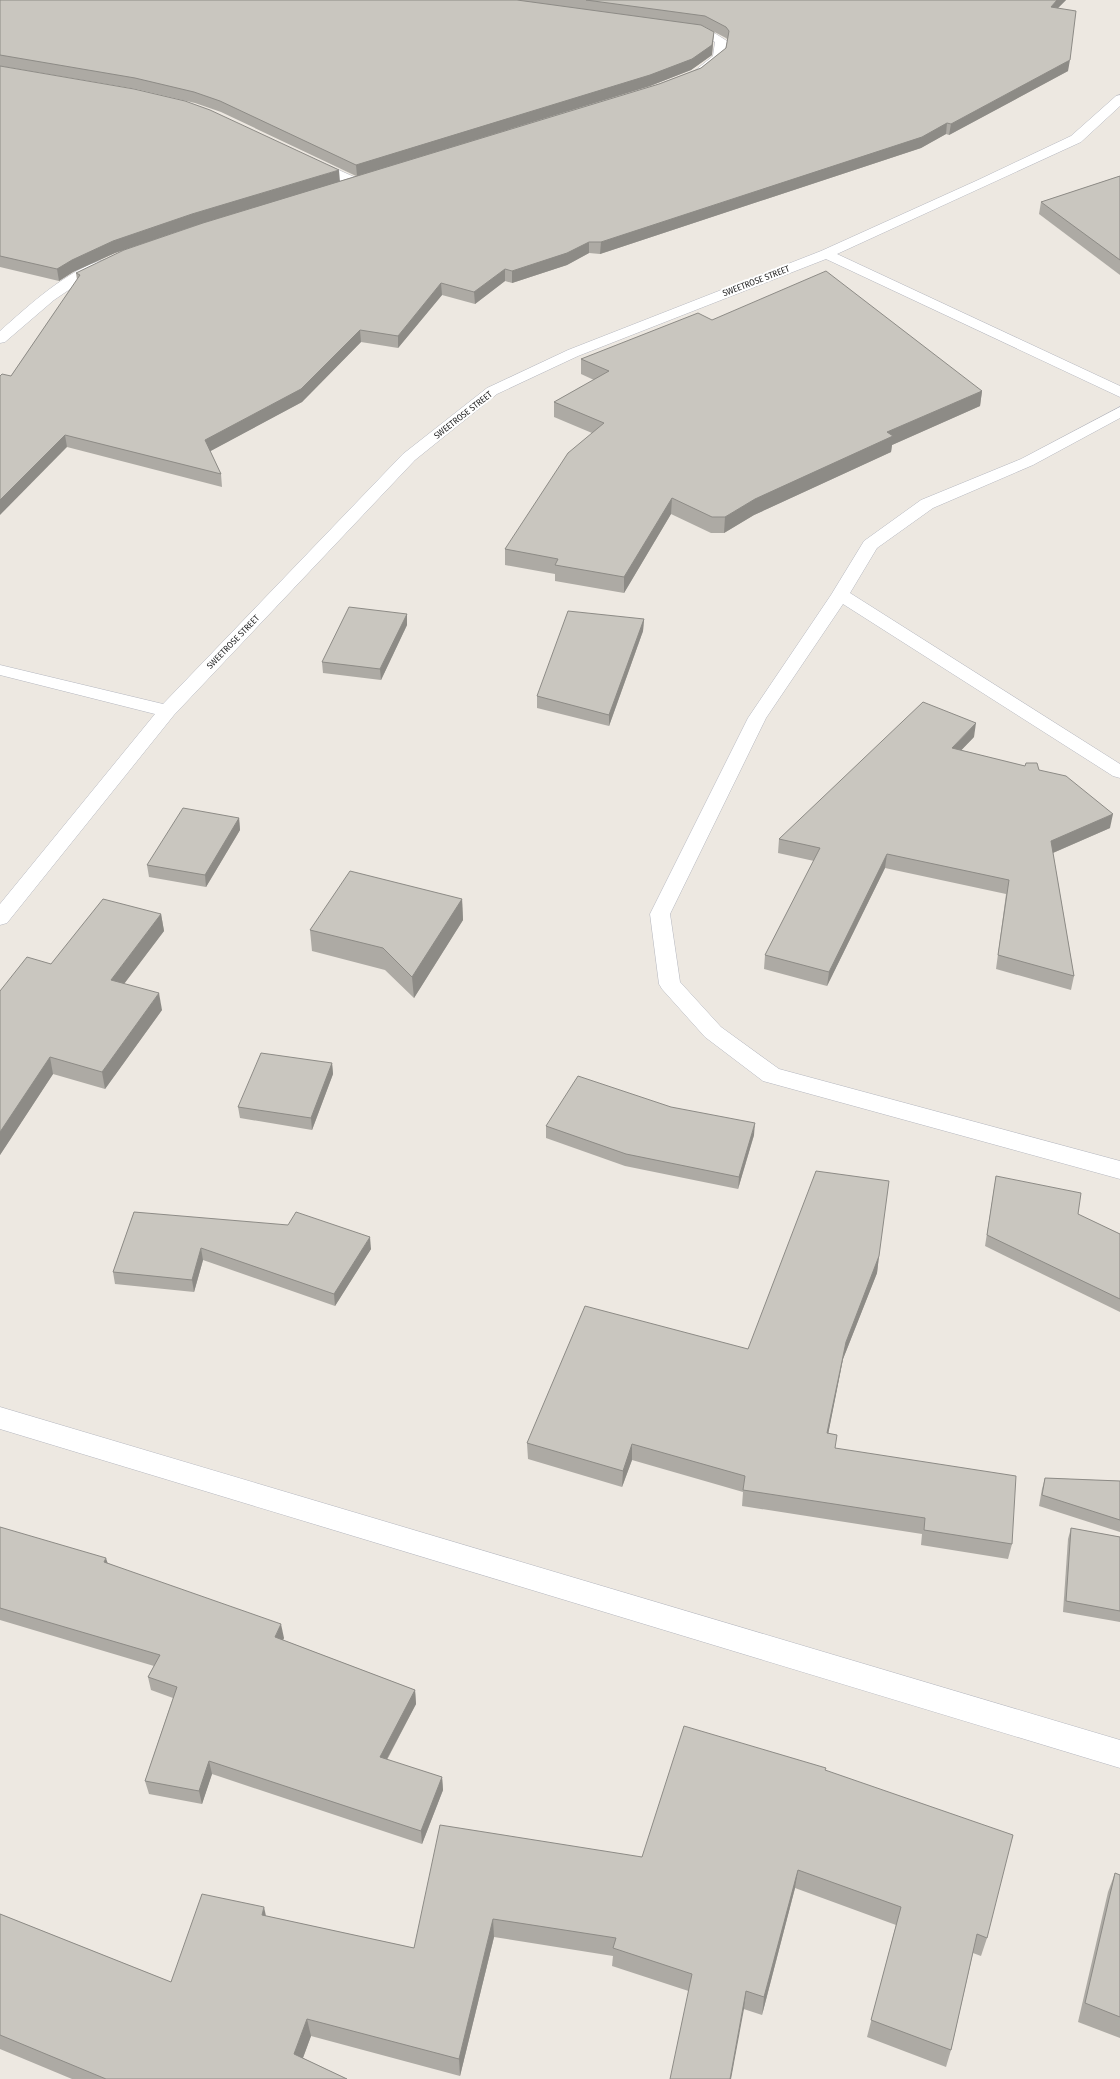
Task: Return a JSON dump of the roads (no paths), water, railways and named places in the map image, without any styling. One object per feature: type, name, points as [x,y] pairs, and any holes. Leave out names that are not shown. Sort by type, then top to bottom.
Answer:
[{"type":"street","points":[[672,26],[704,31],[721,41],[718,57],[696,74],[689,77]]},
{"type":"street","name":"SWEETROSE STREET","points":[[0,918],[167,711],[409,457],[492,391],[572,353],[826,254],[984,183],[1076,139],[1120,99]]},
{"type":"street","points":[[300,156],[356,183]]},
{"type":"street","points":[[341,188],[372,178]]},
{"type":"street","points":[[826,254],[1120,392]]},
{"type":"street","points":[[0,339],[44,299],[79,276],[113,260]]},
{"type":"street","points":[[1120,412],[1027,462],[927,504],[870,545],[840,596],[757,718],[660,914],[670,984],[713,1032],[771,1075],[1120,1170]]},
{"type":"street","points":[[840,596],[1120,772]]},
{"type":"street","points":[[0,670],[167,711]]},
{"type":"street","points":[[0,1418],[1120,1754]]}]
